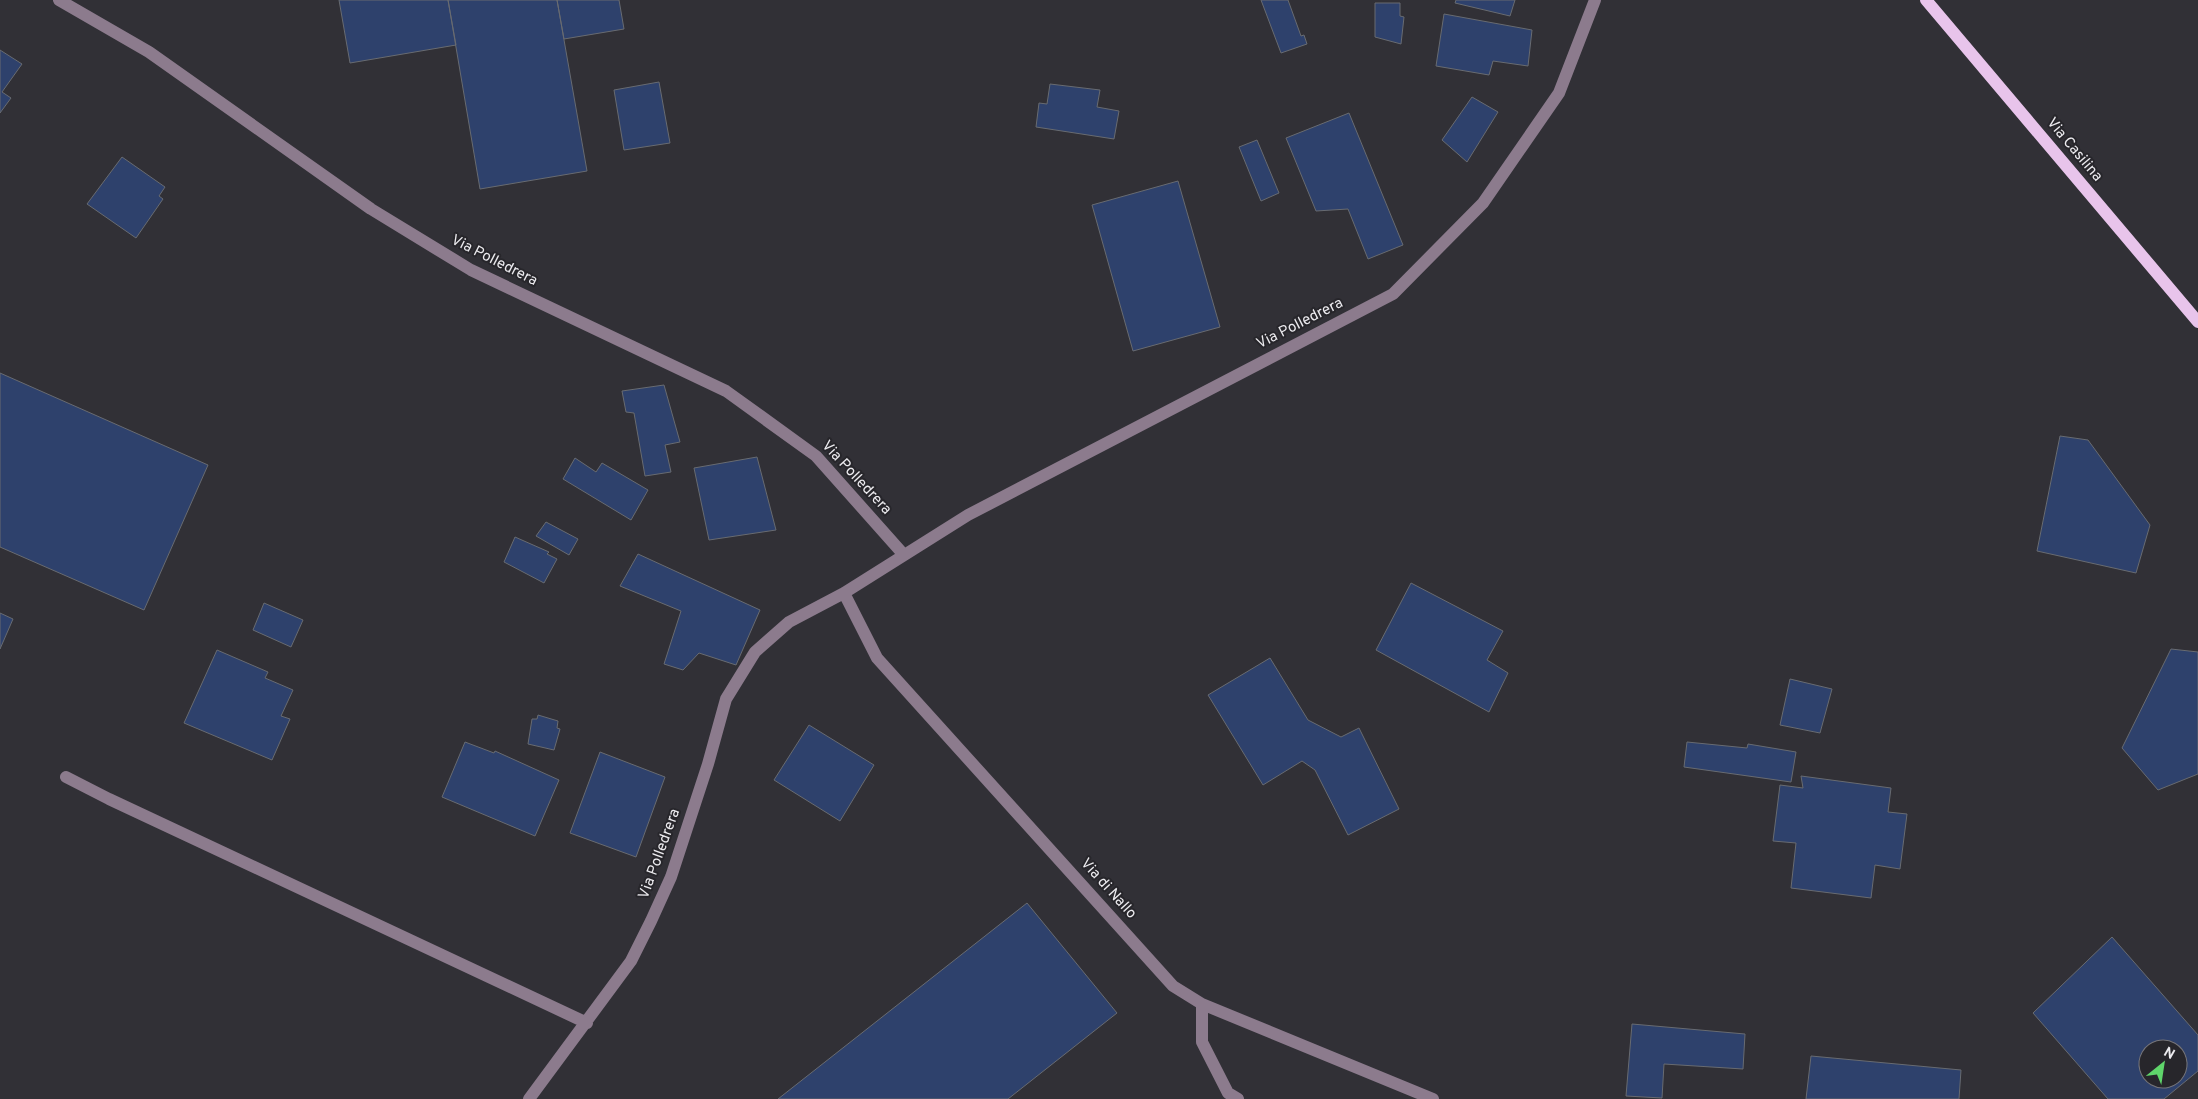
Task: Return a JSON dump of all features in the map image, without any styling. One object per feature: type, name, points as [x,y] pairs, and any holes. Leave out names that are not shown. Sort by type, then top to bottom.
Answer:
[{"type":"main road","name":"Via Casilina","points":[[1926,0],[2198,322]]},
{"type":"street","name":"Via Polledrera","points":[[59,0],[149,52],[371,209],[471,270],[726,391],[816,456],[904,555]]},
{"type":"street","name":"Via Polledrera","points":[[529,1099],[631,961],[671,878],[708,764],[726,698],[755,652],[789,622],[844,593],[968,514],[1393,294],[1483,203],[1543,116],[1559,92],[1595,0]]},
{"type":"street","name":"Via di Nallo","points":[[844,593],[877,658],[1173,986],[1202,1004],[1433,1099]]},
{"type":"street","points":[[66,777],[109,799],[587,1023]]},
{"type":"street","points":[[1202,1004],[1202,1042],[1228,1093],[1238,1099]]},
{"type":"building","points":[[339,0],[448,0],[456,45],[350,63]]},
{"type":"building","points":[[448,0],[557,0],[587,171],[480,189]]},
{"type":"building","points":[[557,0],[619,0],[624,29],[564,39]]},
{"type":"building","points":[[1261,0],[1288,0],[1301,36],[1304,35],[1307,44],[1281,53]]},
{"type":"building","points":[[1456,0],[1515,0],[1510,16],[1455,3]]},
{"type":"building","points":[[1375,3],[1400,3],[1400,16],[1404,17],[1401,44],[1375,37]]},
{"type":"building","points":[[1444,14],[1532,30],[1528,66],[1493,61],[1489,75],[1436,66]]},
{"type":"building","points":[[0,50],[22,64],[2,92],[11,98],[0,113]]},
{"type":"building","points":[[659,82],[670,143],[624,150],[614,90]]},
{"type":"building","points":[[1050,84],[1100,90],[1097,107],[1119,111],[1114,139],[1036,127],[1039,103],[1047,104]]},
{"type":"building","points":[[1472,97],[1498,112],[1467,162],[1442,140]]},
{"type":"building","points":[[1349,113],[1403,245],[1368,259],[1348,209],[1316,211],[1286,138]]},
{"type":"building","points":[[1257,140],[1279,193],[1261,201],[1239,147]]},
{"type":"building","points":[[122,157],[165,187],[159,196],[163,199],[136,238],[87,204]]},
{"type":"building","points":[[1178,181],[1220,327],[1133,351],[1092,205]]},
{"type":"building","points":[[0,373],[208,465],[144,610],[0,547]]},
{"type":"building","points":[[664,385],[680,442],[665,445],[671,472],[645,476],[634,413],[626,412],[622,391]]},
{"type":"building","points":[[2060,436],[2088,440],[2150,525],[2136,573],[2037,551]]},
{"type":"building","points":[[757,457],[776,530],[709,540],[694,468]]},
{"type":"building","points":[[575,458],[596,472],[602,463],[648,490],[631,520],[563,479]]},
{"type":"building","points":[[546,522],[578,539],[569,555],[536,536]]},
{"type":"building","points":[[515,537],[549,552],[547,554],[557,559],[544,583],[504,562]]},
{"type":"building","points":[[638,554],[760,610],[736,665],[699,653],[683,670],[664,664],[681,611],[620,586]]},
{"type":"building","points":[[1411,583],[1503,631],[1487,660],[1508,673],[1489,712],[1376,650]]},
{"type":"building","points":[[264,603],[303,620],[291,647],[253,630]]},
{"type":"building","points":[[0,613],[13,619],[0,649]]},
{"type":"building","points":[[2171,649],[2198,652],[2198,774],[2158,790],[2122,748]]},
{"type":"building","points":[[217,650],[268,672],[265,678],[293,690],[281,716],[290,719],[272,760],[184,723]]},
{"type":"building","points":[[1270,658],[1308,720],[1341,737],[1359,728],[1399,809],[1348,835],[1315,770],[1302,761],[1263,785],[1208,695]]},
{"type":"building","points":[[1790,679],[1832,689],[1820,733],[1780,725]]},
{"type":"building","points":[[538,715],[558,721],[557,728],[560,729],[554,750],[528,744],[532,719],[537,719]]},
{"type":"building","points":[[809,725],[874,765],[840,821],[774,780]]},
{"type":"building","points":[[465,742],[494,753],[495,751],[559,780],[535,836],[442,797]]},
{"type":"building","points":[[1687,742],[1747,748],[1748,744],[1796,752],[1791,782],[1684,767]]},
{"type":"building","points":[[600,752],[665,777],[636,857],[570,833]]},
{"type":"building","points":[[1801,776],[1891,788],[1888,812],[1907,814],[1900,869],[1875,865],[1871,898],[1791,888],[1796,843],[1773,841],[1780,785],[1803,788]]},
{"type":"building","points":[[1027,903],[1117,1013],[1008,1099],[778,1099]]},
{"type":"building","points":[[2112,937],[2198,1035],[2198,1071],[2188,1079],[2188,1039],[2138,1039],[2138,1089],[2176,1089],[2164,1099],[2108,1099],[2033,1013]]},
{"type":"building","points":[[1632,1024],[1745,1034],[1743,1069],[1664,1064],[1662,1098],[1626,1096]]},
{"type":"building","points":[[1811,1056],[1961,1070],[1959,1099],[1806,1099]]}]
